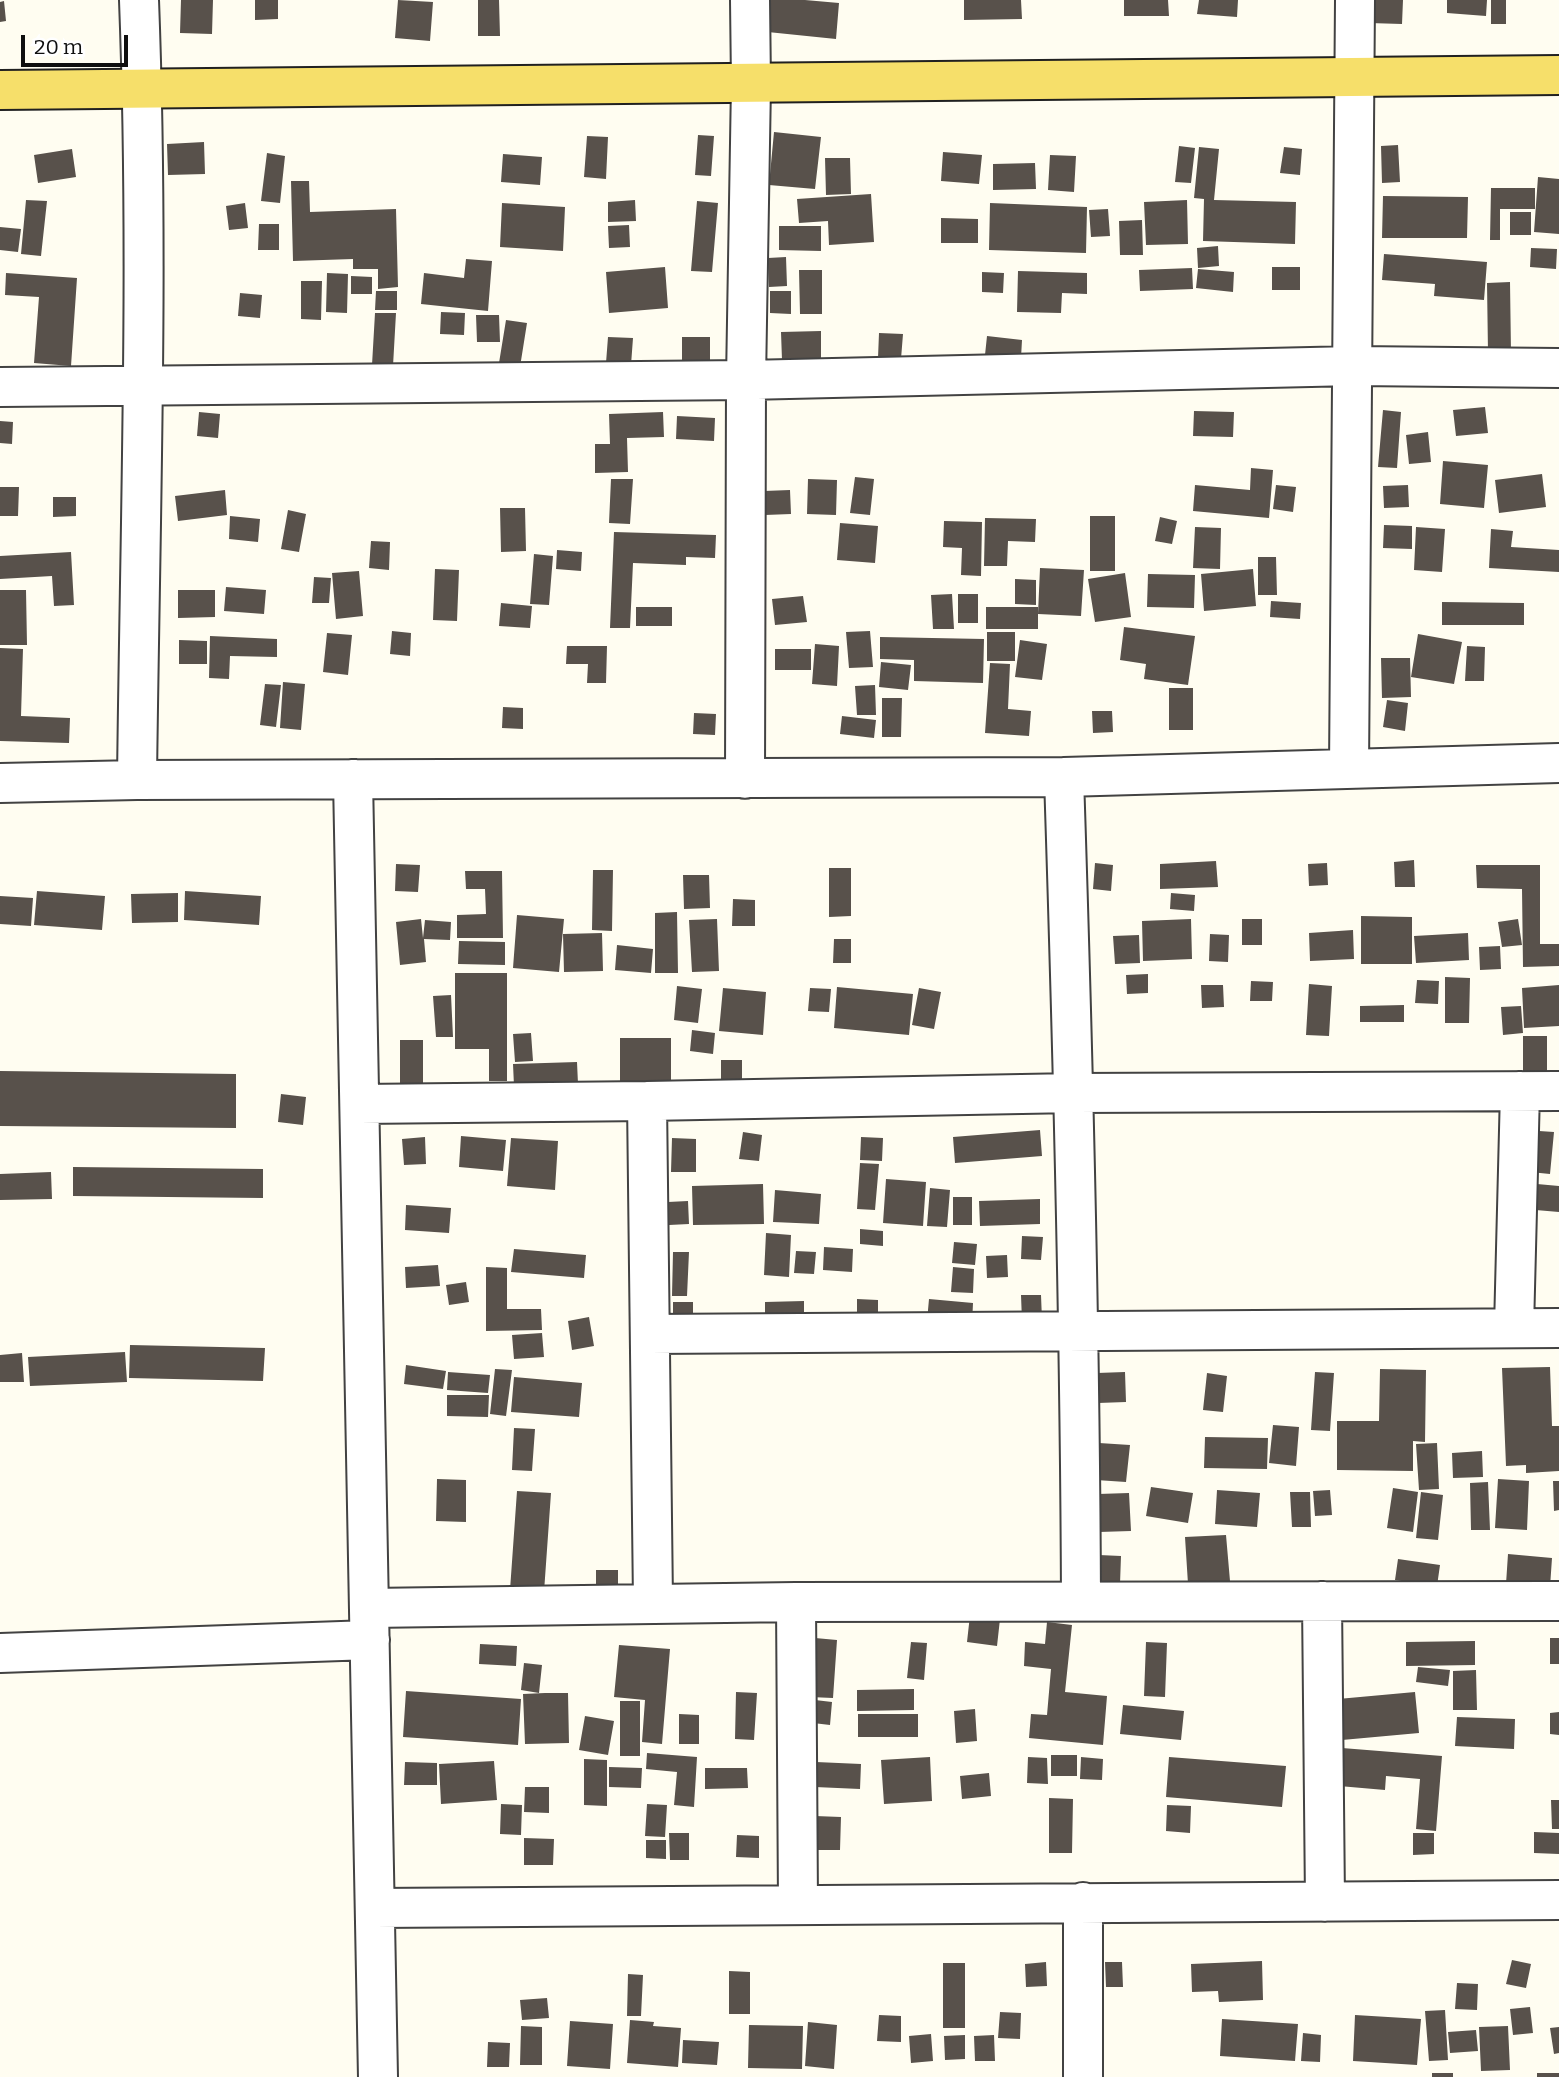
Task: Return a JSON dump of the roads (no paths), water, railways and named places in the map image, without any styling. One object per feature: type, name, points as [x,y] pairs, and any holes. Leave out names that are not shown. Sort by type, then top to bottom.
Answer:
[{"type":"main road","points":[[0,90],[1559,75]]},
{"type":"street","points":[[137,780],[143,90],[139,0]]},
{"type":"street","points":[[745,779],[750,0]]},
{"type":"street","points":[[1349,769],[1355,0]]},
{"type":"street","points":[[0,387],[746,380],[1354,366],[1559,368]]},
{"type":"street","points":[[0,783],[137,780],[1064,777],[1559,763]]},
{"type":"street","points":[[1064,777],[1080,1330],[1081,1601]]},
{"type":"street","points":[[353,779],[378,2077]]},
{"type":"street","points":[[1514,1328],[1520,1091]]},
{"type":"street","points":[[360,1104],[1075,1093],[1559,1091]]},
{"type":"street","points":[[647,1101],[653,1602]]},
{"type":"street","points":[[650,1334],[1559,1328]]},
{"type":"street","points":[[1322,1601],[1325,1902]]},
{"type":"street","points":[[0,1653],[653,1602],[1559,1601]]},
{"type":"street","points":[[796,1602],[798,1904]]},
{"type":"street","points":[[375,1908],[1559,1900]]},
{"type":"street","points":[[1083,1902],[1083,2077]]}]
